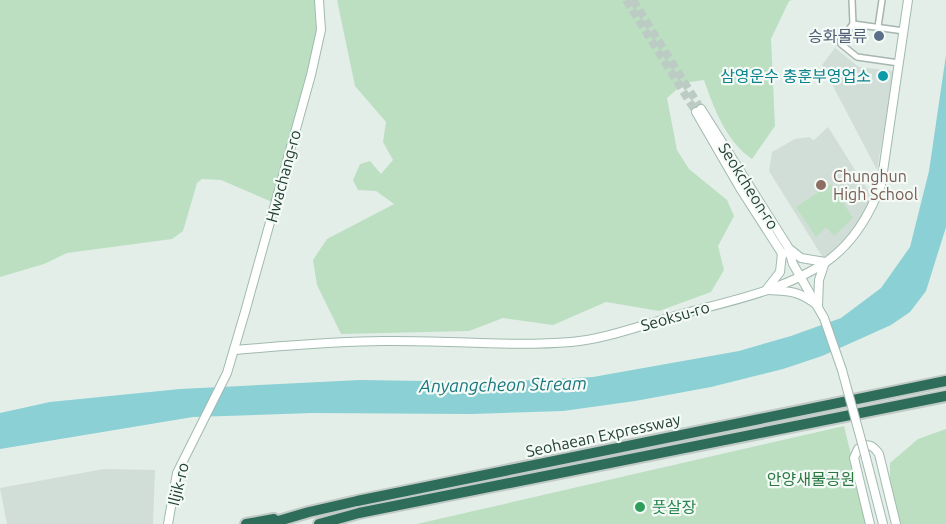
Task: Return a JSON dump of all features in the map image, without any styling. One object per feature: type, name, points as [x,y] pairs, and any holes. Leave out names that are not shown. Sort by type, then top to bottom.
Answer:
[{"type":"highway","name":"Seohaean Expressway","points":[[268,524],[309,512],[946,381]]},
{"type":"highway","name":"Seohaean Expressway","points":[[319,524],[359,513],[946,396]]},
{"type":"highway","points":[[246,524],[309,512]]},
{"type":"street","name":"Hwachang-ro","points":[[234,350],[311,75],[321,30],[319,0]]},
{"type":"street","points":[[852,0],[852,24],[840,39],[841,44],[857,57],[899,63]]},
{"type":"street","points":[[878,27],[882,0]]},
{"type":"street","name":"Seoksu-ro","points":[[234,350],[312,343],[385,340],[573,342],[608,336],[766,290],[800,276],[825,262],[861,225],[878,193],[908,0]]},
{"type":"street","points":[[852,24],[904,31]]},
{"type":"street","name":"Seokcheon-ro","points":[[698,110],[785,250],[824,318],[842,370],[883,524]]},
{"type":"street","points":[[766,290],[780,272],[785,250],[801,258],[825,262],[819,280],[818,306]]},
{"type":"street","points":[[766,290],[797,292],[818,306]]},
{"type":"street","name":"Iljik-ro","points":[[168,524],[177,473],[227,373],[234,350]]},
{"type":"street","points":[[870,524],[854,458],[858,449],[867,444],[879,454],[896,524]]},
{"type":"shaded area","points":[[835,48],[859,67],[894,71],[877,170],[822,65]]},
{"type":"shaded area","name":"Chunghun High School","points":[[828,127],[874,200],[860,224],[825,261],[769,171],[772,152],[795,139],[809,137],[814,140]]},
{"type":"shaded area","points":[[104,469],[155,470],[153,524],[7,524],[0,488]]},
{"type":"green space","points":[[0,0],[316,0],[318,31],[312,67],[272,202],[221,180],[202,179],[197,183],[183,231],[172,239],[67,253],[44,264],[0,277]]},
{"type":"green space","points":[[337,0],[792,0],[789,1],[771,39],[775,126],[752,159],[728,134],[704,80],[684,83],[667,98],[677,150],[689,169],[727,200],[734,216],[718,246],[724,270],[711,292],[659,311],[606,302],[553,325],[503,318],[469,331],[341,334],[317,285],[313,260],[327,239],[394,204],[376,191],[358,190],[353,180],[360,164],[370,161],[381,174],[393,160],[383,142],[386,122],[355,86]]},
{"type":"green space","points":[[831,184],[853,218],[834,236],[826,227],[816,237],[796,207]]},
{"type":"green space","name":"안양새물공원","points":[[844,426],[868,524],[417,524]]},
{"type":"green space","points":[[946,429],[946,524],[900,524],[890,489],[890,463],[918,439]]},
{"type":"water","name":"Anyangcheon Stream","points":[[946,55],[946,227],[926,291],[910,312],[891,325],[822,356],[783,369],[711,387],[563,411],[471,414],[312,413],[193,417],[0,449],[0,413],[50,402],[180,389],[360,380],[490,382],[593,377],[739,351],[841,318],[881,288],[910,247],[929,171]]},
{"type":"tunnel","points":[[626,0],[696,112]]},
{"type":"tunnel","points":[[633,0],[701,109]]},
{"type":"place","name":"승화물류","points":[[879,36]]},
{"type":"place","name":"삼영운수 충훈부영업소","points":[[883,76]]},
{"type":"place","name":"Chunghun High School","points":[[821,185]]},
{"type":"place","name":"풋살장","points":[[640,507]]}]
